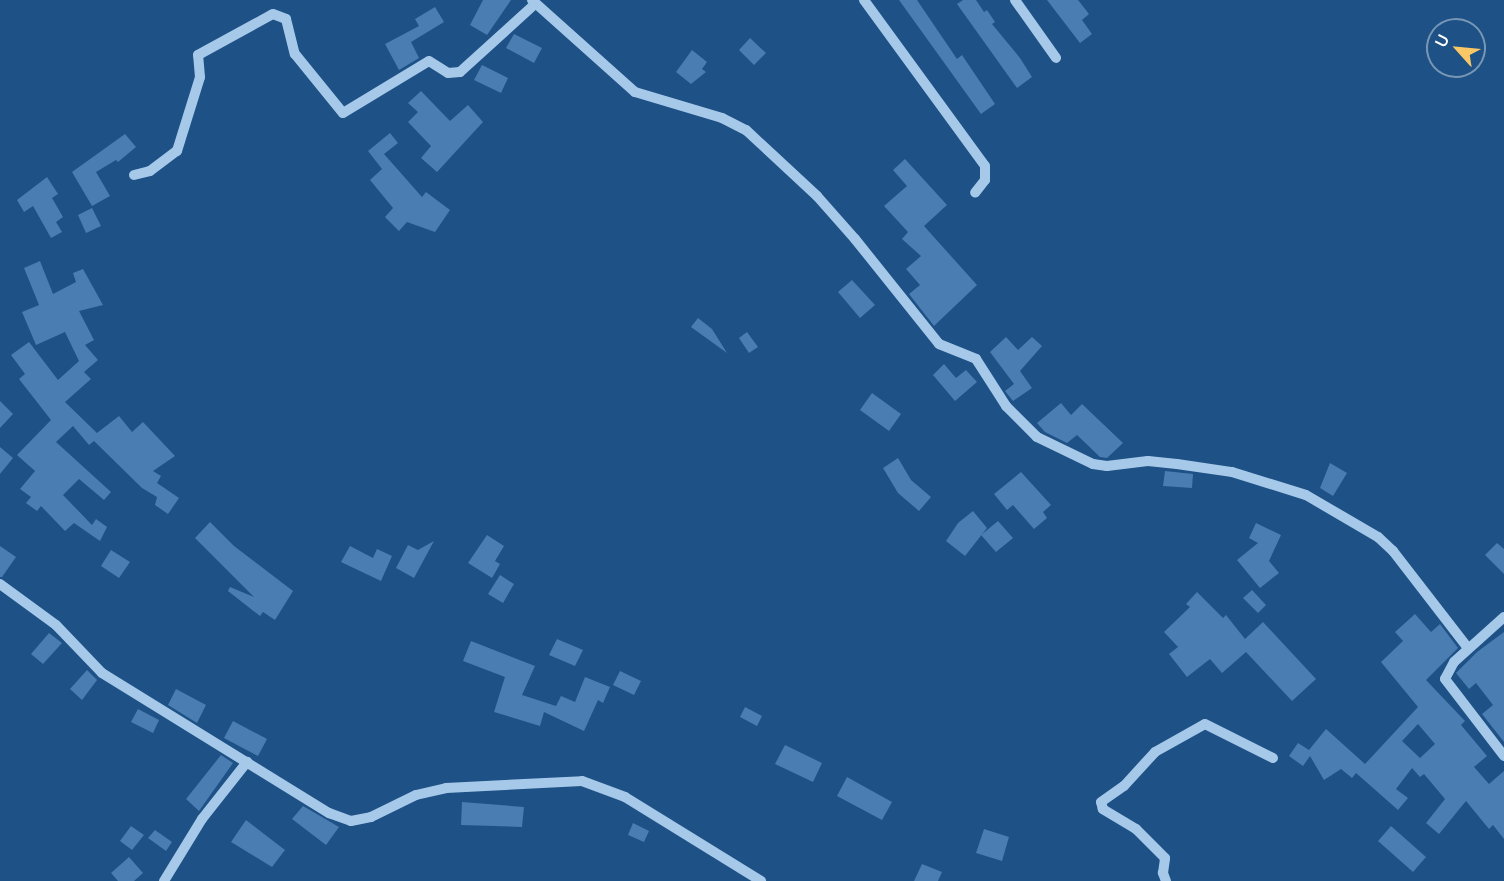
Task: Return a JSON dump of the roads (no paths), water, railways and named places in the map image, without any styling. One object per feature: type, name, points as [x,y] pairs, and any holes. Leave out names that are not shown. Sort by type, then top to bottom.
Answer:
[{"type":"street","points":[[864,0],[986,166],[985,180],[975,193]]},
{"type":"street","points":[[1015,0],[1056,58]]},
{"type":"street","points":[[134,175],[150,171],[177,151],[200,77],[198,55],[273,14],[286,19],[295,54],[343,113],[429,61],[448,73],[459,72],[533,2],[635,92],[722,118],[746,130],[824,204],[939,344],[976,359],[1006,406],[1037,437],[1093,464],[1107,466],[1148,461],[1232,472],[1306,495],[1378,537],[1394,551],[1468,648]]},
{"type":"street","points":[[0,584],[56,625],[102,672],[329,813],[351,821],[371,817],[416,795],[446,788],[582,781],[626,797],[761,881]]},
{"type":"street","points":[[1504,617],[1449,668],[1446,684],[1504,756]]},
{"type":"street","points":[[1166,881],[1163,873],[1165,858],[1136,829],[1103,809],[1101,802],[1124,786],[1155,752],[1204,724],[1273,759]]},
{"type":"street","points":[[164,881],[202,819],[247,762]]}]
